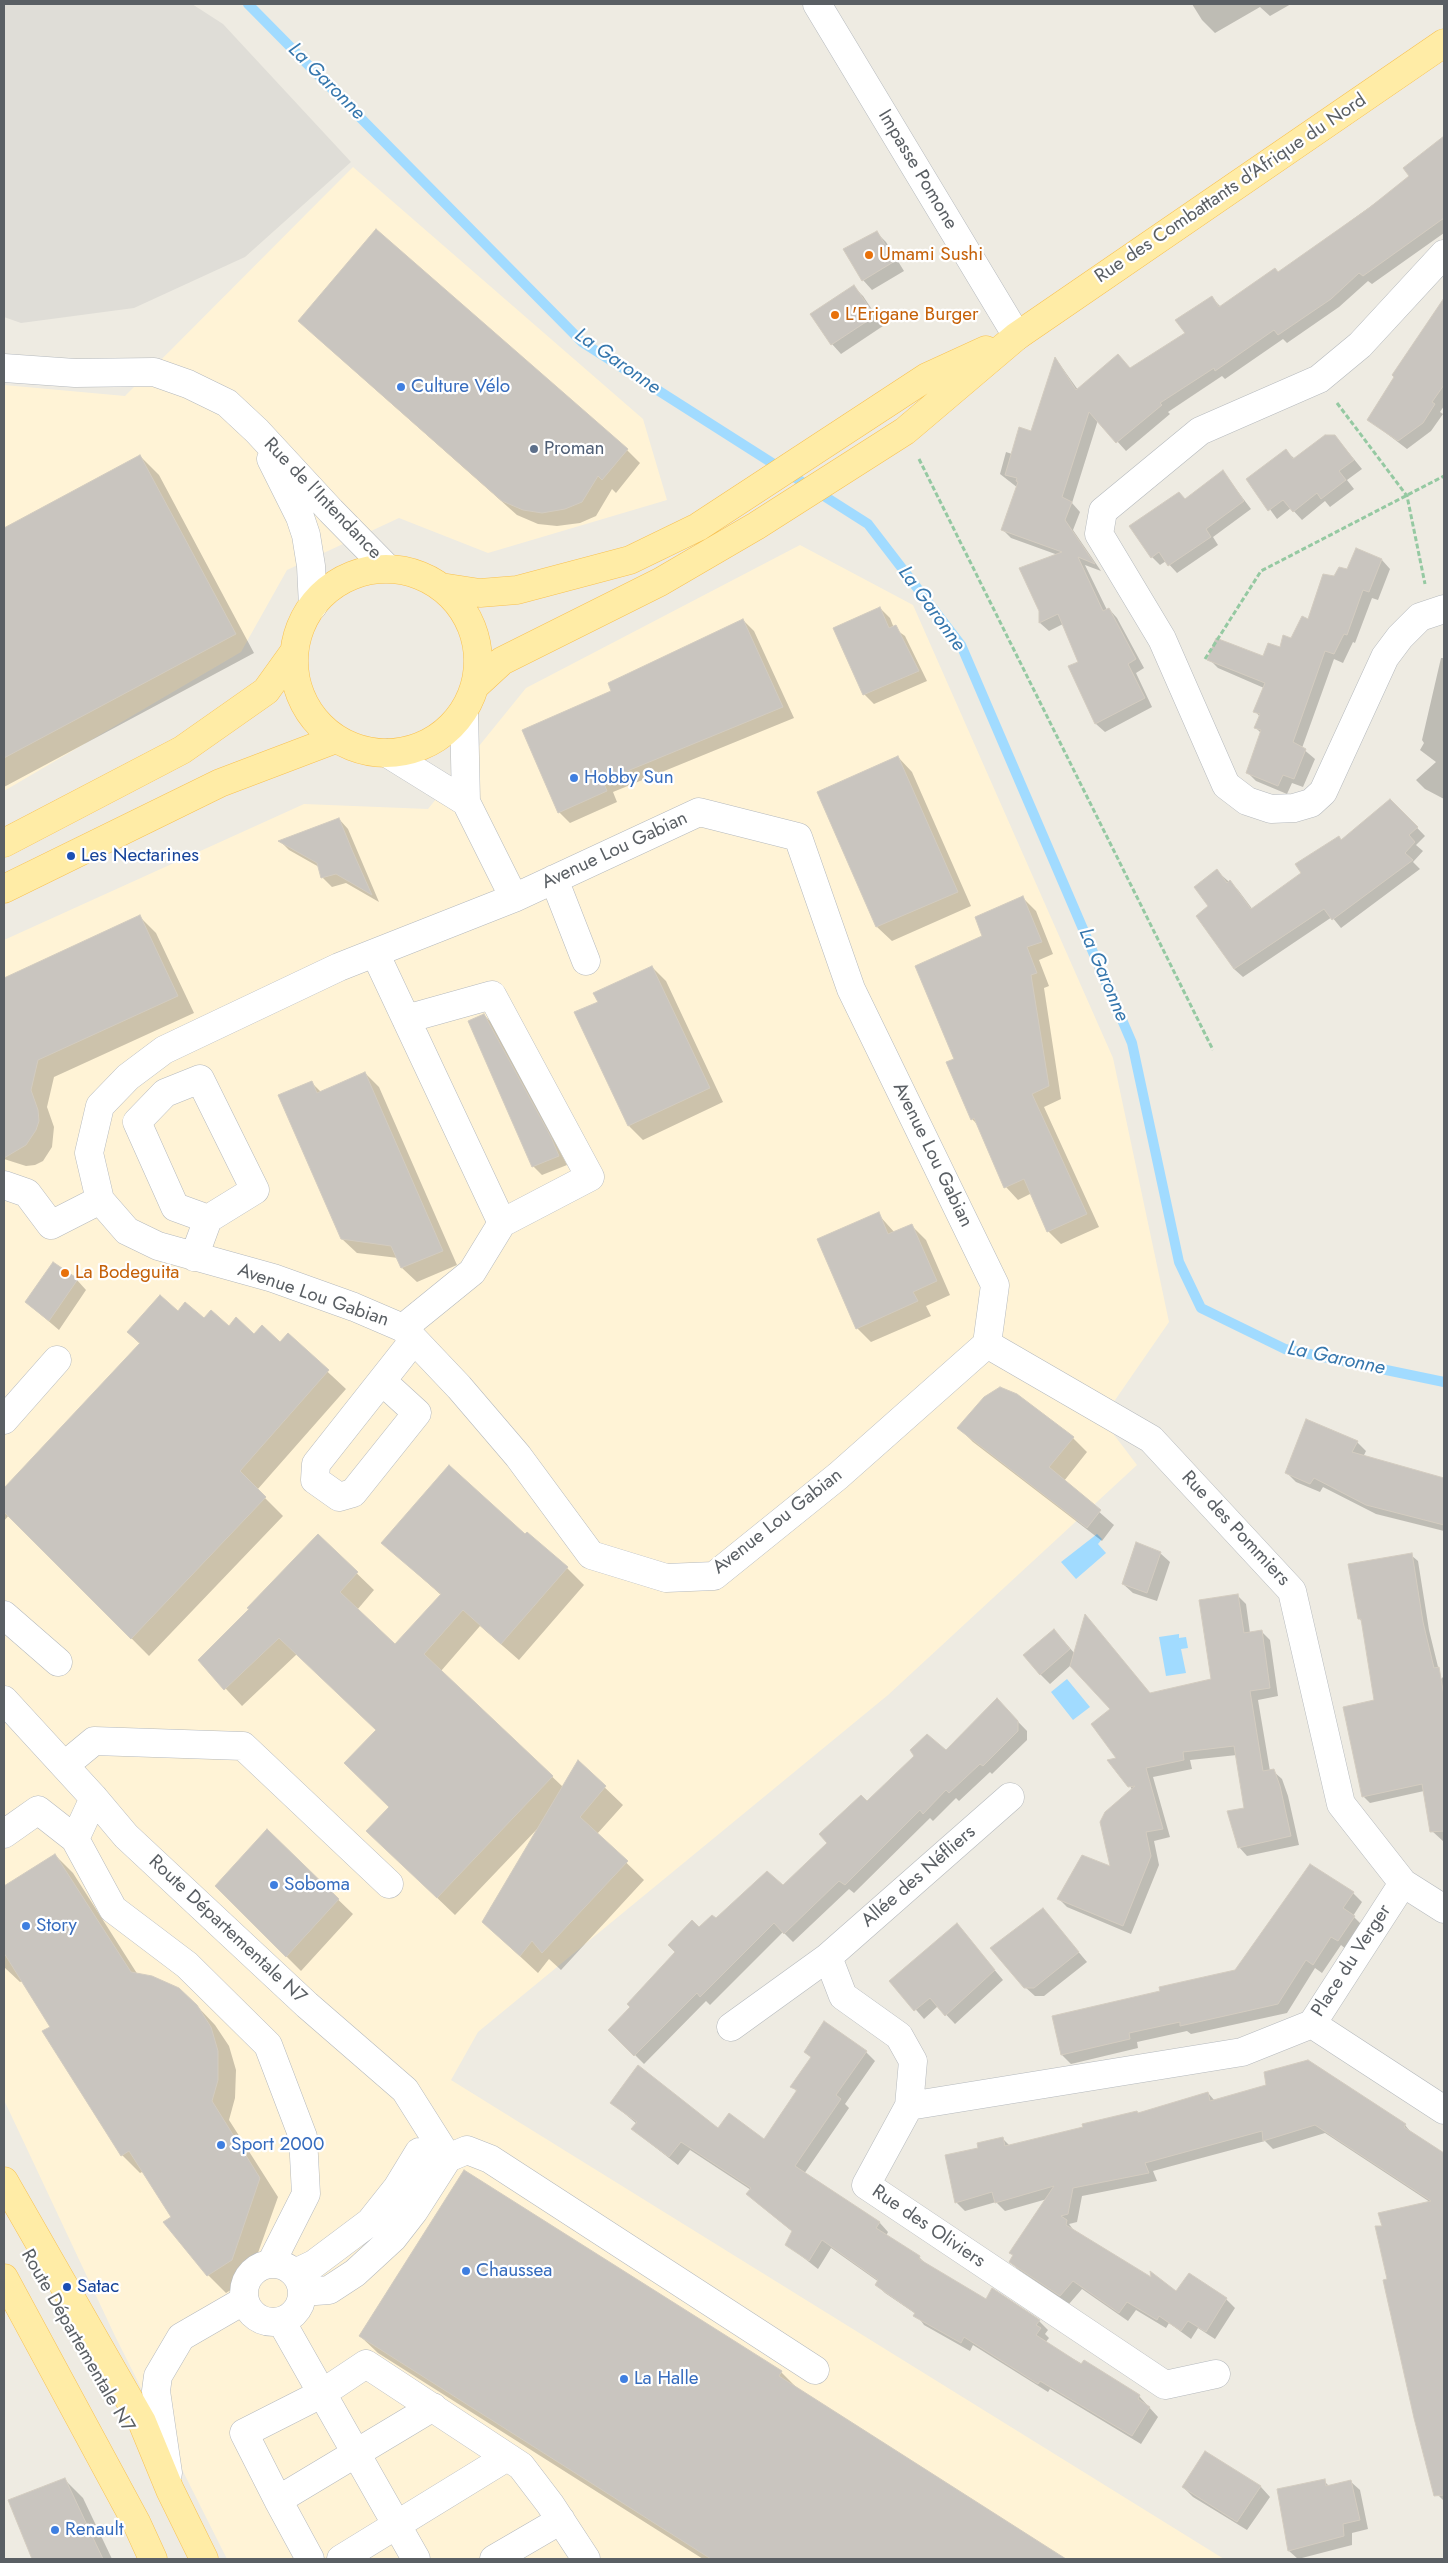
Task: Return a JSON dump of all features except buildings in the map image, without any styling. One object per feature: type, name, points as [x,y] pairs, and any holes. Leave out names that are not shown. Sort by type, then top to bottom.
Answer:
[{"type":"main road","name":"Rue des Combattants d'Afrique du Nord","points":[[476,685],[502,661],[660,582],[756,526],[905,431],[1017,336],[1444,42]]},
{"type":"main road","name":"Rue des Combattants d'Afrique du Nord","points":[[441,587],[480,592],[517,590],[630,560],[698,527],[928,377],[1017,336]]},
{"type":"main road","points":[[387,568],[408,570],[428,578],[441,587],[454,597],[466,612],[474,629],[479,662],[476,685],[464,712],[440,737],[409,751],[388,753],[358,749],[336,739],[315,720],[304,704],[296,684],[294,652],[297,635],[306,614],[322,593],[339,580],[362,570],[387,568]]},
{"type":"main road","points":[[4,843],[182,750],[266,691],[294,652]]},
{"type":"main road","points":[[4,890],[220,783],[336,739]]},
{"type":"main road","name":"Route Départementale N7","points":[[4,2181],[142,2422],[170,2490],[204,2559]]},
{"type":"main road","name":"Route Départementale N7","points":[[4,2215],[52,2295],[127,2430],[170,2490]]},
{"type":"main road","points":[[4,2278],[137,2524],[153,2559]]},
{"type":"street","name":"Impasse Pomone","points":[[817,4],[1017,336]]},
{"type":"street","points":[[1438,611],[1420,618],[1400,637],[1385,656],[1323,792],[1311,803],[1294,808],[1271,809],[1247,801],[1226,785],[1162,639],[1099,534],[1103,511],[1200,431],[1318,379],[1360,345],[1444,254]]},
{"type":"street","name":"Rue de l'Intendance","points":[[4,368],[66,372],[154,372],[188,384],[227,403],[257,430],[387,568]]},
{"type":"street","name":"Rue de l'Intendance","points":[[257,430],[300,517],[306,535],[311,566],[312,606]]},
{"type":"street","points":[[464,712],[466,802],[514,898]]},
{"type":"street","points":[[388,753],[466,802]]},
{"type":"street","name":"Avenue Lou Gabian","points":[[699,812],[798,837],[851,989],[995,1285],[987,1344],[838,1476],[714,1576],[666,1578],[591,1554],[518,1456],[459,1387],[408,1334],[354,1307],[273,1278],[158,1246],[127,1231],[100,1200],[88,1153],[100,1106],[128,1077],[164,1050],[339,967],[514,898],[699,812]]},
{"type":"street","points":[[554,879],[586,961]]},
{"type":"street","points":[[375,953],[502,1223]]},
{"type":"street","points":[[382,1381],[408,1334],[472,1272],[502,1223],[590,1177],[492,995],[406,1019]]},
{"type":"street","points":[[194,1257],[208,1219],[255,1190],[200,1079],[165,1093],[137,1122],[175,1207],[208,1219]]},
{"type":"street","points":[[4,1185],[27,1193],[51,1226],[100,1200]]},
{"type":"street","name":"Rue des Pommiers","points":[[987,1344],[1151,1439],[1292,1591],[1342,1804],[1403,1883]]},
{"type":"street","points":[[4,1420],[57,1360]]},
{"type":"street","points":[[4,1615],[58,1662]]},
{"type":"street","name":"Route Départementale N7","points":[[4,1700],[133,1843],[307,2005],[405,2090],[448,2158]]},
{"type":"street","points":[[65,1766],[94,1741],[242,1746],[389,1884]]},
{"type":"street","name":"Allée des Néfliers","points":[[731,2027],[828,1957],[1010,1797]]},
{"type":"street","points":[[75,1839],[94,1798]]},
{"type":"street","points":[[4,1834],[38,1810],[75,1839],[114,1909],[187,1965],[268,2045],[303,2137],[306,2194],[289,2276],[296,2310],[281,2321],[263,2320],[254,2316],[245,2300],[244,2290],[252,2272],[289,2276],[329,2290],[355,2273],[393,2238],[414,2211],[448,2158],[467,2150],[490,2159],[815,2370]]},
{"type":"street","points":[[1403,1883],[1444,1909]]},
{"type":"street","name":"Place du Verger","points":[[1403,1883],[1312,2024],[1444,2110]]},
{"type":"street","points":[[828,1957],[843,1996],[899,2036],[913,2061],[909,2106],[1242,2052],[1312,2024]]},
{"type":"street","name":"Rue des Oliviers","points":[[909,2106],[866,2185],[1165,2385],[1216,2374]]},
{"type":"street","name":"Route Départementale N7","points":[[170,2490],[156,2391],[158,2376],[182,2337],[231,2306],[245,2300]]},
{"type":"street","points":[[281,2321],[416,2559]]},
{"type":"street","points":[[310,2559],[244,2433],[321,2394],[366,2364],[521,2466],[561,2520],[586,2559]]},
{"type":"street","points":[[278,2500],[432,2407]]},
{"type":"street","points":[[341,2559],[507,2457]]},
{"type":"street","points":[[494,2559],[561,2520]]},
{"type":"path","points":[[1318,379],[1407,496],[1438,611]]},
{"type":"path","points":[[905,431],[1213,1050]]},
{"type":"path","points":[[1185,691],[1261,571],[1444,476]]},
{"type":"shaded area","points":[[4,4],[192,4],[223,24],[351,162],[245,257],[134,308],[21,323],[4,317]]},
{"type":"shaded area","points":[[353,167],[643,419],[667,500],[488,553],[399,518],[287,570],[241,652],[4,791],[4,385],[125,396]]},
{"type":"shaded area","points":[[800,545],[913,605],[1113,1058],[1169,1322],[1102,1419],[1137,1465],[888,1695],[478,2032],[451,2080],[1224,2559],[227,2559],[115,2336],[4,2100],[4,940],[304,804],[428,809],[526,688]]},
{"type":"water","points":[[1097,1534],[1102,1539],[1098,1544],[1106,1553],[1076,1579],[1061,1562]]},
{"type":"water","points":[[1179,1634],[1179,1638],[1186,1637],[1188,1648],[1181,1649],[1186,1673],[1166,1676],[1159,1637]]},
{"type":"water","points":[[1067,1679],[1090,1707],[1073,1720],[1051,1692]]},
{"type":"waterway","name":"La Garonne","points":[[248,4],[582,342],[868,524],[961,645],[1132,1043],[1179,1262],[1201,1308],[1285,1349],[1444,1382]]},
{"type":"place","name":"Umami Sushi","points":[[869,255]]},
{"type":"place","name":"L'Erigane Burger","points":[[835,315]]},
{"type":"place","name":"Culture Vélo","points":[[401,387]]},
{"type":"place","name":"Proman","points":[[534,449]]},
{"type":"place","name":"Hobby Sun","points":[[574,778]]},
{"type":"place","name":"Les Nectarines","points":[[71,856]]},
{"type":"place","name":"La Bodeguita","points":[[65,1273]]},
{"type":"place","name":"Soboma","points":[[274,1885]]},
{"type":"place","name":"Story","points":[[26,1926]]},
{"type":"place","name":"Sport 2000","points":[[221,2145]]},
{"type":"place","name":"Chaussea","points":[[466,2271]]},
{"type":"place","name":"Satac","points":[[67,2287]]},
{"type":"place","name":"La Halle","points":[[624,2379]]},
{"type":"place","name":"Renault","points":[[55,2530]]}]
